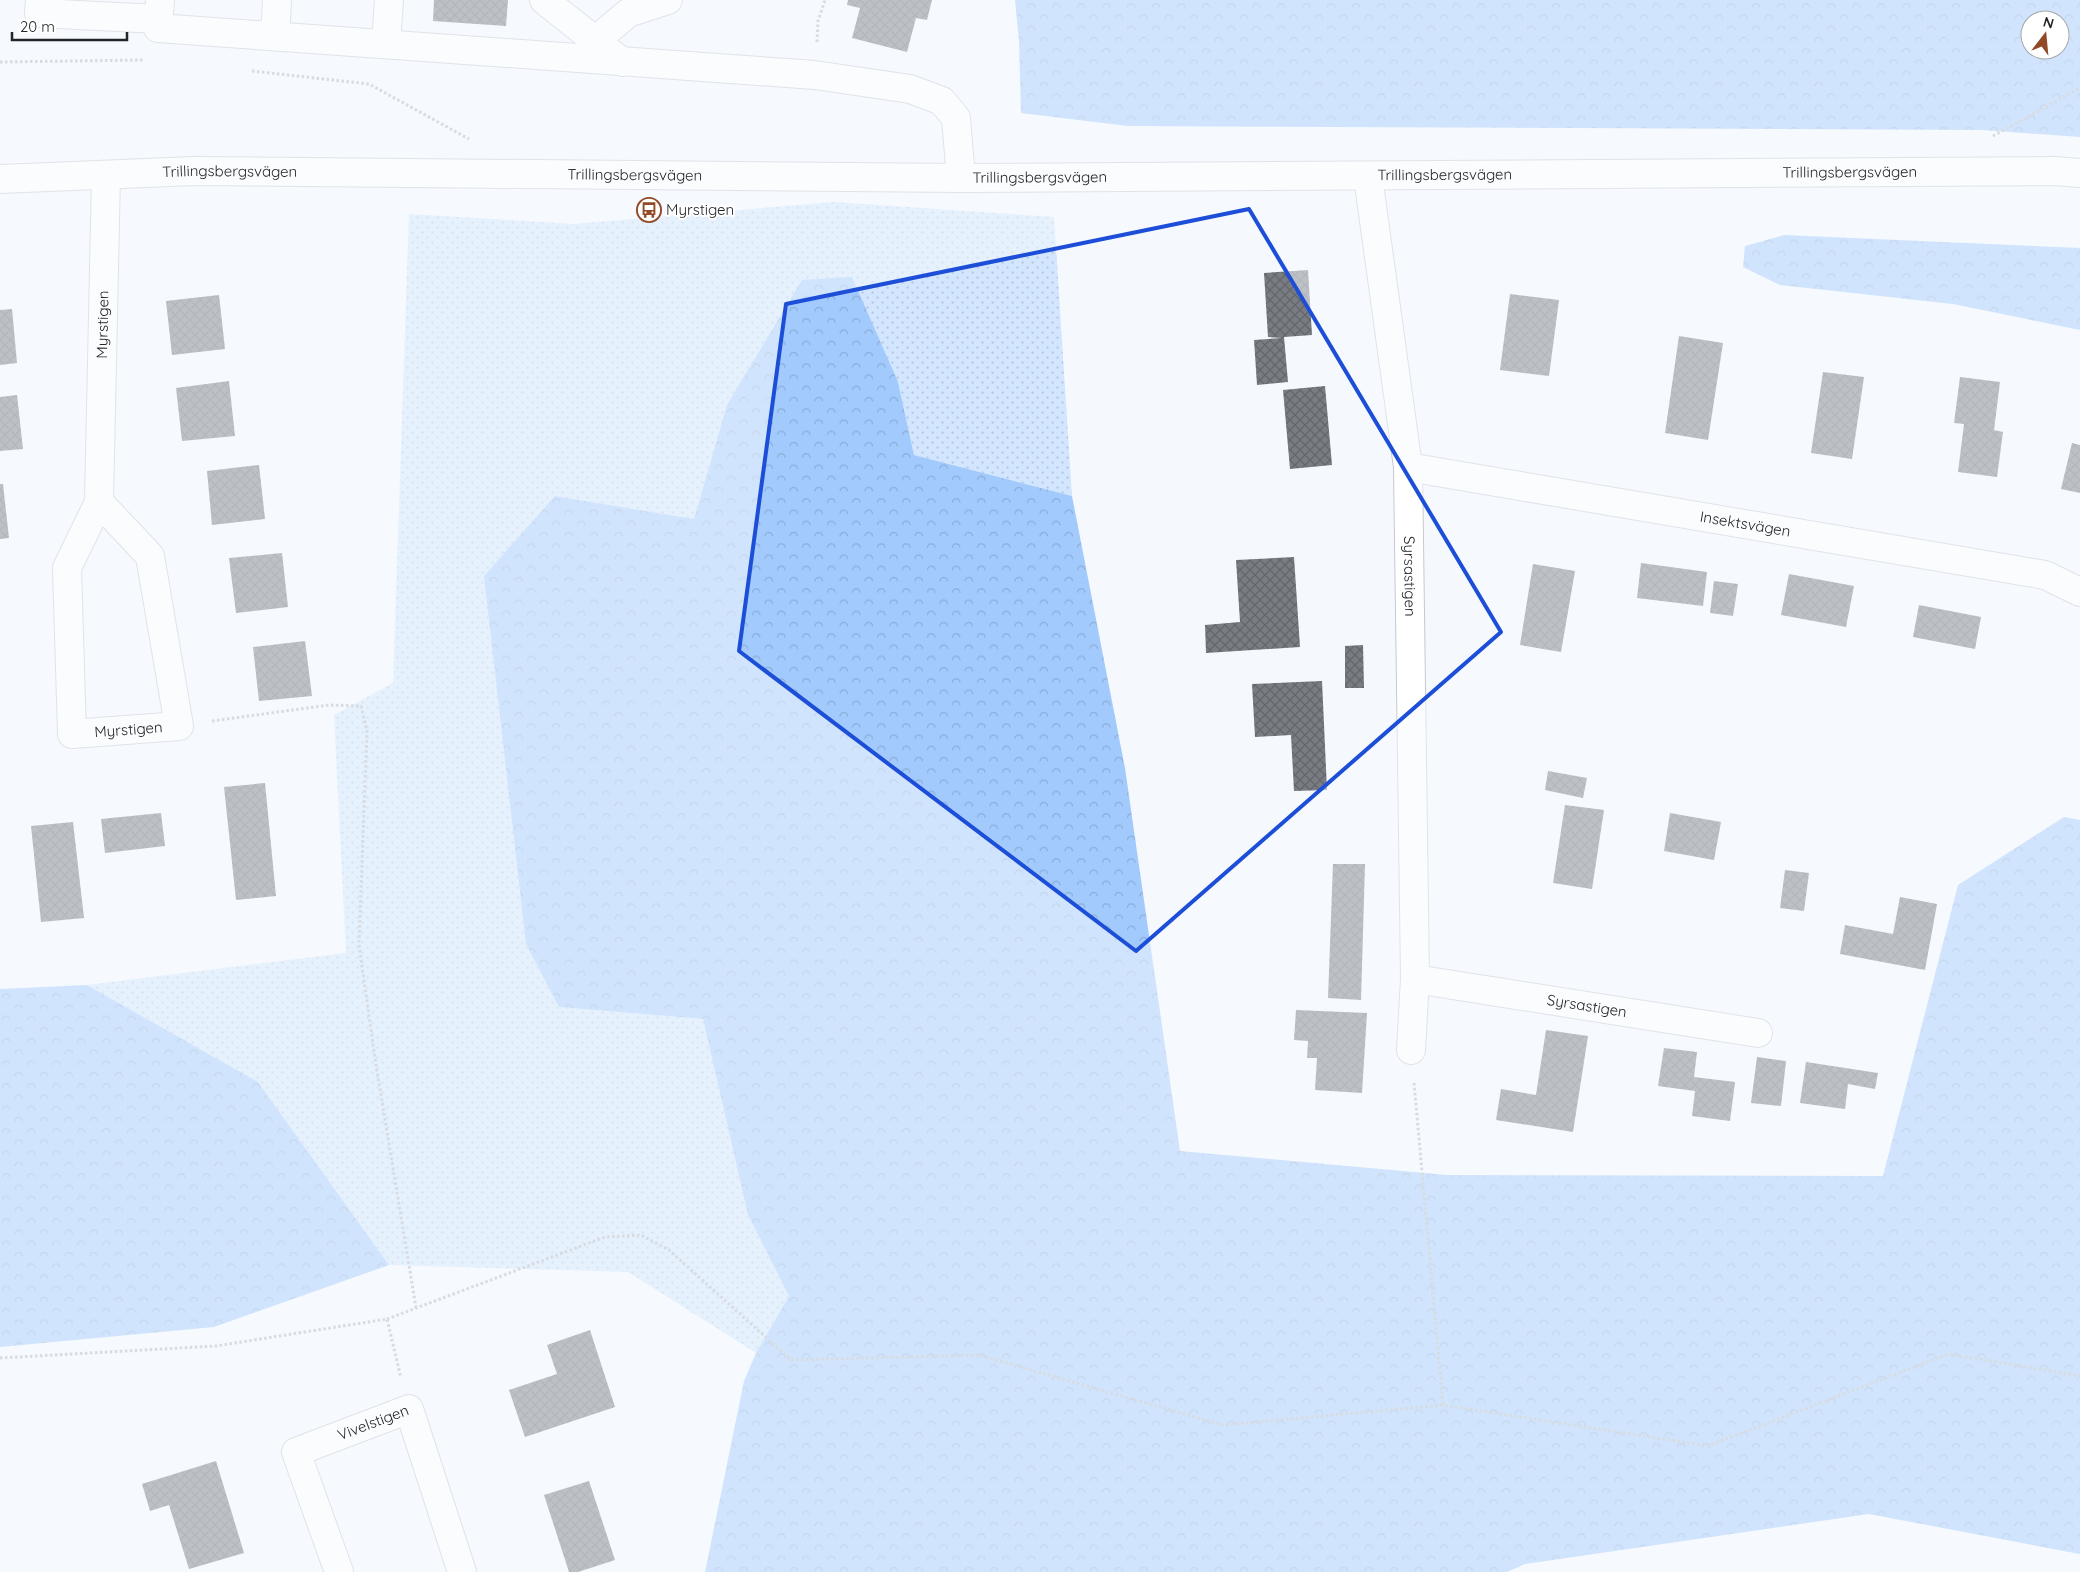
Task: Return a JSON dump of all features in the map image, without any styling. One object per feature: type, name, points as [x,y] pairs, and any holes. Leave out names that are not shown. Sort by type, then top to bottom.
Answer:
[{"type":"street","points":[[40,0],[39,13],[159,10],[158,28],[814,75],[910,89],[942,101],[956,118],[961,178]]},
{"type":"street","points":[[274,36],[278,0]]},
{"type":"street","points":[[386,44],[389,0]]},
{"type":"street","points":[[544,0],[622,62]]},
{"type":"street","points":[[595,41],[628,13],[668,0]]},
{"type":"street","name":"Trillingsbergsvägen","points":[[0,180],[194,171],[961,178],[2080,173]]},
{"type":"street","name":"Myrstigen","points":[[99,502],[150,556],[179,726],[72,734],[67,568],[99,502],[106,176]]},
{"type":"street","name":"Syrsastigen","points":[[1368,177],[1408,467],[1415,979],[1411,1050]]},
{"type":"street","name":"Insektsvägen","points":[[1408,467],[2045,575],[2080,592]]},
{"type":"street","name":"Syrsastigen","points":[[1415,979],[1758,1033]]},
{"type":"street","name":"Vivelstigen","points":[[339,1572],[296,1452],[409,1409],[462,1572]]},
{"type":"path","points":[[814,75],[818,22],[825,0]]},
{"type":"path","points":[[0,62],[134,59],[153,61]]},
{"type":"path","points":[[251,71],[369,84],[472,140]]},
{"type":"path","points":[[179,726],[329,705],[360,706],[367,731],[359,945],[376,1065],[416,1308]]},
{"type":"path","points":[[1411,1050],[1443,1405]]},
{"type":"path","points":[[0,1358],[216,1346],[387,1319],[605,1237],[641,1235],[669,1250],[791,1360],[979,1356],[1223,1425],[1443,1405],[1708,1446],[1948,1354],[2080,1376]]},
{"type":"path","points":[[387,1319],[409,1409]]},
{"type":"highlighted area","points":[[1249,209],[1501,632],[1136,951],[739,651],[786,304]]},
{"type":"shaded area","points":[[834,202],[1054,217],[1072,496],[914,455],[898,382],[727,405],[694,519],[555,496],[559,1007],[703,1019],[748,1215],[789,1296],[756,1353],[628,1272],[389,1265],[258,1082],[87,985],[346,953],[334,715],[393,683],[409,214],[574,224]]},
{"type":"green space","points":[[1015,0],[2080,0],[2080,137],[1981,130],[1128,126],[1021,113],[1019,41]]},
{"type":"green space","points":[[1784,235],[2080,248],[2080,330],[1953,304],[1780,285],[1743,267],[1745,246]]},
{"type":"green space","points":[[852,277],[898,382],[914,455],[1072,496],[1125,768],[1180,1151],[1447,1175],[1883,1176],[1958,885],[2064,817],[2080,820],[2080,1554],[1869,1514],[1525,1564],[1507,1572],[705,1572],[744,1381],[756,1353],[789,1296],[748,1215],[703,1019],[559,1007],[526,944],[484,576],[555,496],[694,519],[727,405],[802,280]]},
{"type":"green space","points":[[87,985],[258,1082],[389,1265],[214,1327],[0,1347],[0,989]]},
{"type":"building","points":[[434,0],[508,0],[506,26],[433,21]]},
{"type":"building","points":[[848,0],[932,0],[927,20],[916,18],[907,52],[852,38],[860,8],[847,5]]},
{"type":"building","points":[[1308,270],[1312,335],[1284,337],[1288,382],[1257,385],[1254,340],[1282,338],[1268,337],[1264,273]]},
{"type":"building","points":[[1510,294],[1559,300],[1549,376],[1500,370]]},
{"type":"building","points":[[219,295],[225,349],[172,355],[166,301]]},
{"type":"building","points":[[12,309],[17,363],[0,365],[0,310]]},
{"type":"building","points":[[1679,336],[1723,343],[1708,440],[1665,433]]},
{"type":"building","points":[[1823,372],[1864,377],[1852,459],[1811,453]]},
{"type":"building","points":[[1960,377],[2000,382],[1994,430],[2003,432],[1997,477],[1958,472],[1964,424],[1954,423]]},
{"type":"building","points":[[229,381],[235,436],[182,441],[176,388]]},
{"type":"building","points":[[1325,386],[1332,465],[1290,469],[1283,390]]},
{"type":"building","points":[[17,395],[23,449],[0,451],[0,397]]},
{"type":"building","points":[[2072,443],[2080,445],[2080,493],[2061,489]]},
{"type":"building","points":[[259,465],[265,519],[212,525],[207,471]]},
{"type":"building","points":[[0,484],[3,484],[9,538],[0,539]]},
{"type":"building","points":[[282,553],[288,607],[236,613],[229,558]]},
{"type":"building","points":[[1294,557],[1300,647],[1206,653],[1205,625],[1240,622],[1236,560]]},
{"type":"building","points":[[1641,563],[1707,572],[1703,606],[1637,598]]},
{"type":"building","points":[[1533,564],[1575,571],[1561,652],[1520,645]]},
{"type":"building","points":[[1789,574],[1854,586],[1846,627],[1781,615]]},
{"type":"building","points":[[1714,581],[1738,584],[1733,616],[1710,613]]},
{"type":"building","points":[[1919,605],[1981,617],[1975,649],[1913,637]]},
{"type":"building","points":[[305,641],[312,696],[259,701],[253,647]]},
{"type":"building","points":[[1363,645],[1364,688],[1345,688],[1345,646]]},
{"type":"building","points":[[1322,681],[1327,790],[1294,791],[1291,735],[1255,737],[1252,684]]},
{"type":"building","points":[[1548,771],[1587,778],[1583,798],[1545,790]]},
{"type":"building","points":[[265,783],[276,896],[236,900],[224,787]]},
{"type":"building","points":[[1565,805],[1604,810],[1592,889],[1553,883]]},
{"type":"building","points":[[161,813],[165,846],[105,853],[101,819]]},
{"type":"building","points":[[1670,813],[1721,822],[1714,860],[1664,851]]},
{"type":"building","points":[[73,822],[84,918],[41,922],[31,826]]},
{"type":"building","points":[[1333,864],[1365,864],[1361,1000],[1328,998]]},
{"type":"building","points":[[1785,870],[1809,873],[1804,911],[1780,908]]},
{"type":"building","points":[[1900,897],[1937,904],[1925,970],[1840,954],[1845,925],[1893,934]]},
{"type":"building","points":[[1296,1010],[1367,1013],[1362,1093],[1315,1090],[1317,1058],[1307,1058],[1308,1041],[1294,1040]]},
{"type":"building","points":[[1546,1030],[1588,1036],[1573,1132],[1496,1120],[1501,1089],[1536,1095]]},
{"type":"building","points":[[1664,1048],[1697,1052],[1694,1077],[1735,1082],[1730,1121],[1692,1116],[1695,1091],[1658,1086]]},
{"type":"building","points":[[1757,1057],[1786,1061],[1781,1106],[1751,1103]]},
{"type":"building","points":[[1806,1062],[1878,1073],[1875,1089],[1848,1084],[1845,1109],[1800,1103]]},
{"type":"building","points":[[590,1330],[615,1407],[525,1437],[509,1390],[557,1374],[547,1345]]},
{"type":"building","points":[[216,1461],[244,1553],[189,1569],[169,1505],[150,1511],[142,1484]]},
{"type":"building","points":[[589,1481],[615,1560],[578,1572],[569,1572],[544,1495]]},
{"type":"place","name":"Myrstigen","points":[[649,210]]}]
